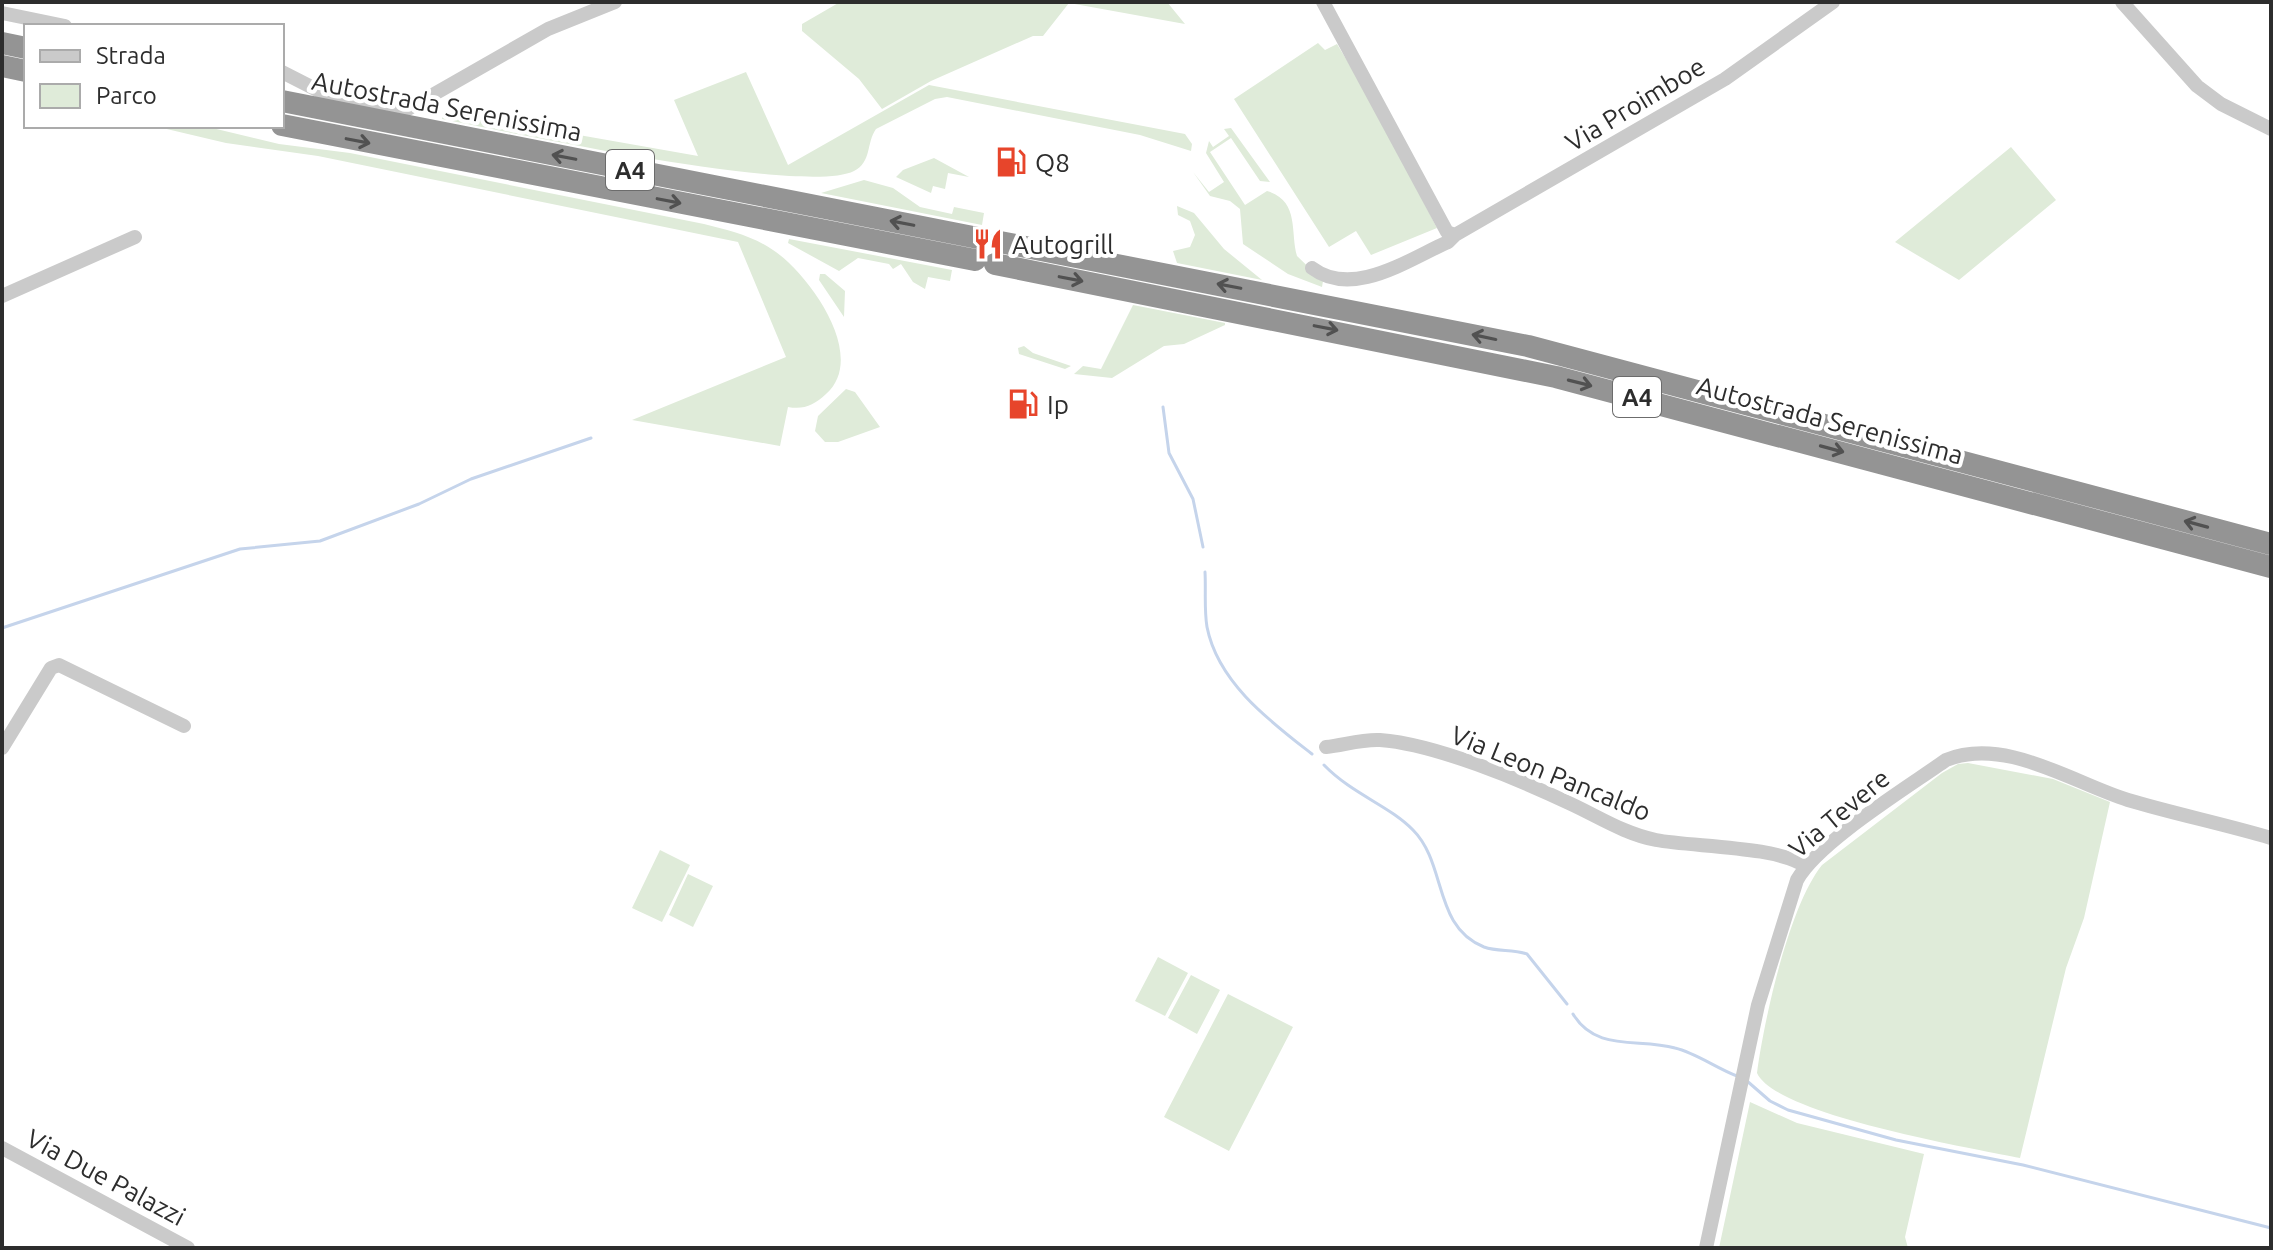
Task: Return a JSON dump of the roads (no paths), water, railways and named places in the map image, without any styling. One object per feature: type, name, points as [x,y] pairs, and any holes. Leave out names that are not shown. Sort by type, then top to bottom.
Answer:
[{"type":"highway","points":[[2,43],[24,48]]},
{"type":"highway","points":[[2,66],[24,71]]},
{"type":"highway","name":"Autostrada Serenissima","points":[[284,101],[987,251],[1556,377],[2271,567]]},
{"type":"highway","name":"Autostrada Serenissima","points":[[284,125],[1528,346],[2271,544]]},
{"type":"street","points":[[284,73],[329,96],[408,109],[548,29],[615,2]]},
{"type":"street","points":[[1323,2],[1447,232],[1455,235]]},
{"type":"street","name":"Via Proimboe","points":[[1312,268],[1331,277],[1367,278],[1448,242],[1455,235],[1725,79],[1833,2]]},
{"type":"street","points":[[2122,2],[2197,86],[2221,104],[2271,129]]},
{"type":"street","points":[[2,13],[55,24]]},
{"type":"street","points":[[2,296],[135,237]]},
{"type":"street","points":[[2,748],[51,668],[59,665],[184,726]]},
{"type":"street","name":"Via Leon Pancaldo","points":[[1326,747],[1361,740],[1393,742],[1483,767],[1570,803],[1619,829],[1653,839],[1778,856],[1805,866]]},
{"type":"street","name":"Via Tevere","points":[[1706,1248],[1758,1005],[1788,904],[1805,866],[1866,816],[1958,755],[1990,755],[2040,765],[2132,801],[2271,838]]},
{"type":"street","name":"Via Due Palazzi","points":[[2,1148],[188,1248]]},
{"type":"waterway","points":[[1163,407],[1169,453],[1193,499],[1203,547]]},
{"type":"waterway","points":[[2,628],[240,549],[320,541],[419,504],[471,479],[591,438]]},
{"type":"waterway","points":[[1205,572],[1207,627],[1222,666],[1248,700],[1312,754]]},
{"type":"waterway","points":[[1324,765],[1413,830],[1424,844],[1448,910],[1468,938],[1489,949],[1527,954],[1567,1004]]},
{"type":"waterway","points":[[1573,1014],[1582,1026],[1605,1039],[1675,1048],[1737,1076]]},
{"type":"waterway","points":[[1747,1081],[1770,1101],[1788,1110],[1896,1140],[2023,1165],[2271,1228]]},
{"type":"place","name":"Q8","points":[[1011,162]]},
{"type":"place","name":"Autogrill","points":[[988,244]]},
{"type":"place","name":"Ip","points":[[1023,404]]}]
